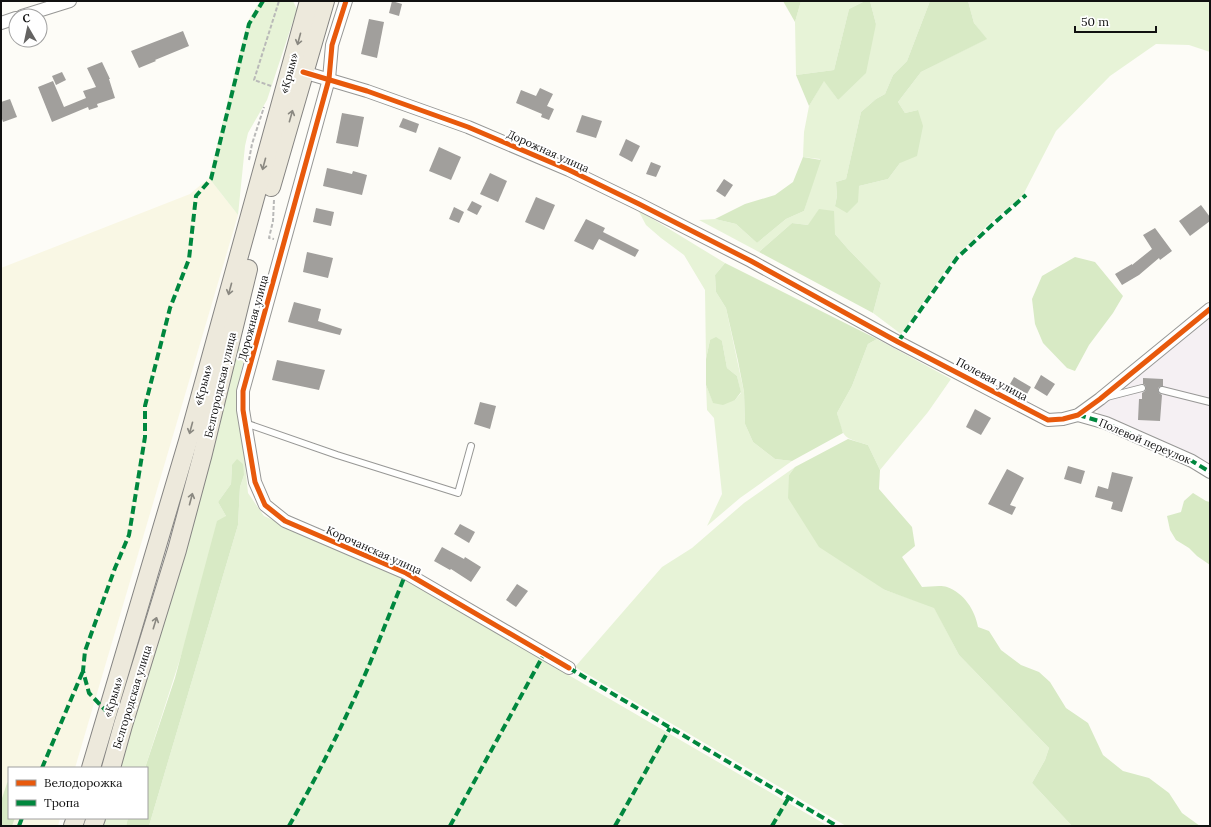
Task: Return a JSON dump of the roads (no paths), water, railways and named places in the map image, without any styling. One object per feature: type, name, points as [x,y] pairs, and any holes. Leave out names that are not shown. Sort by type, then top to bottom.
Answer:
[{"type":"main road","name":"«Крым»","points":[[91,767],[188,441],[309,1]]},
{"type":"main road","name":"Белгородская улица","points":[[111,767],[177,550],[202,457],[255,241],[325,1]]},
{"type":"main road","points":[[105,721],[123,725]]},
{"type":"street","points":[[48,8],[70,1]]},
{"type":"street","name":"Дорожная улица","points":[[245,423],[243,391],[329,79],[332,46],[346,1]]},
{"type":"street","name":"Дорожная улица","points":[[304,72],[367,91],[468,127],[569,170],[751,261]]},
{"type":"street","name":"Полевая улица","points":[[751,261],[898,342],[1048,420],[1063,419],[1078,415],[1100,399],[1210,309]]},
{"type":"street","name":"Полевой переулок","points":[[1078,415],[1106,423],[1192,461],[1210,472]]},
{"type":"street","name":"Корочанская улица","points":[[245,423],[255,482],[265,505],[285,521],[406,573],[569,668]]},
{"type":"lane","points":[[1100,399],[1142,388]]},
{"type":"lane","points":[[1162,390],[1210,402]]},
{"type":"lane","points":[[245,423],[337,456],[458,493],[471,446]]}]
